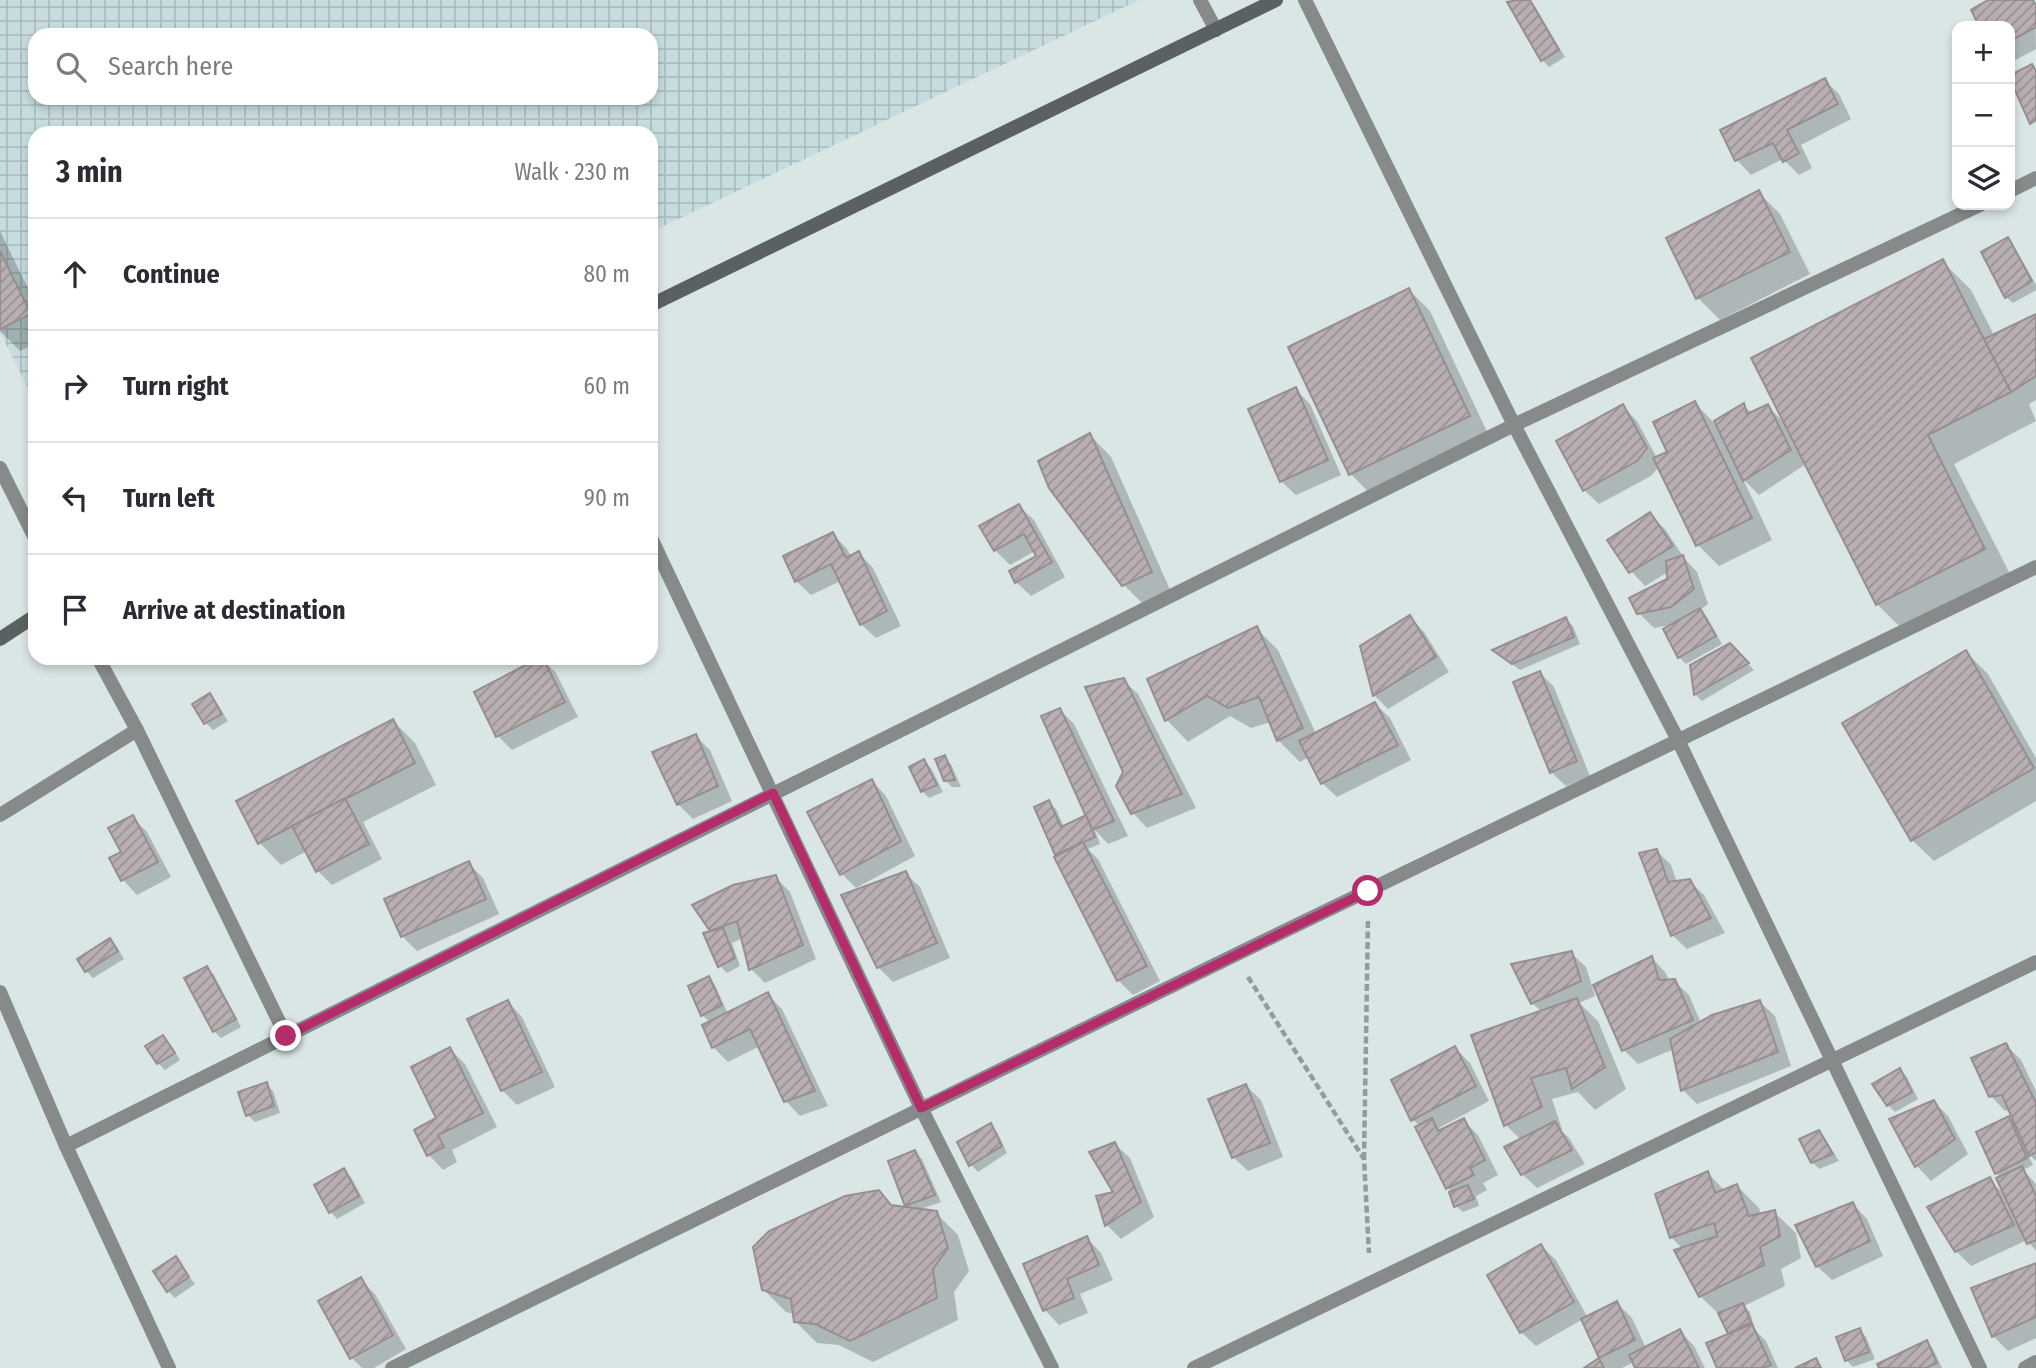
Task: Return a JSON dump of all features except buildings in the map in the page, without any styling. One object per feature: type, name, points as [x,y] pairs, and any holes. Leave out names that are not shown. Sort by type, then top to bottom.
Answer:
[{"type":"street","points":[[1200,0],[1216,30]]},
{"type":"street","points":[[658,302],[1276,0]]},
{"type":"street","points":[[1305,0],[1514,425],[1678,740],[1980,1368]]},
{"type":"street","points":[[2015,188],[2036,178]]},
{"type":"street","points":[[66,1146],[1514,425],[1969,210]]},
{"type":"street","points":[[0,468],[28,524]]},
{"type":"street","points":[[658,553],[921,1108],[1052,1368]]},
{"type":"street","points":[[392,1368],[2036,567]]},
{"type":"street","points":[[0,639],[28,621]]},
{"type":"street","points":[[102,665],[137,730],[286,1036]]},
{"type":"street","points":[[0,815],[137,730]]},
{"type":"street","points":[[1194,1368],[2036,962]]},
{"type":"street","points":[[0,992],[66,1146],[169,1368]]},
{"type":"street","points":[[2025,1368],[2036,1362]]},
{"type":"path","points":[[1368,891],[1364,1159],[1371,1282]]},
{"type":"path","points":[[1235,955],[1364,1159]]},
{"type":"shaded area","points":[[0,0],[1139,0],[658,229],[658,126],[28,126],[28,388],[0,332]]},
{"type":"route","points":[[286,1036],[773,793],[921,1108],[1368,891]]}]
